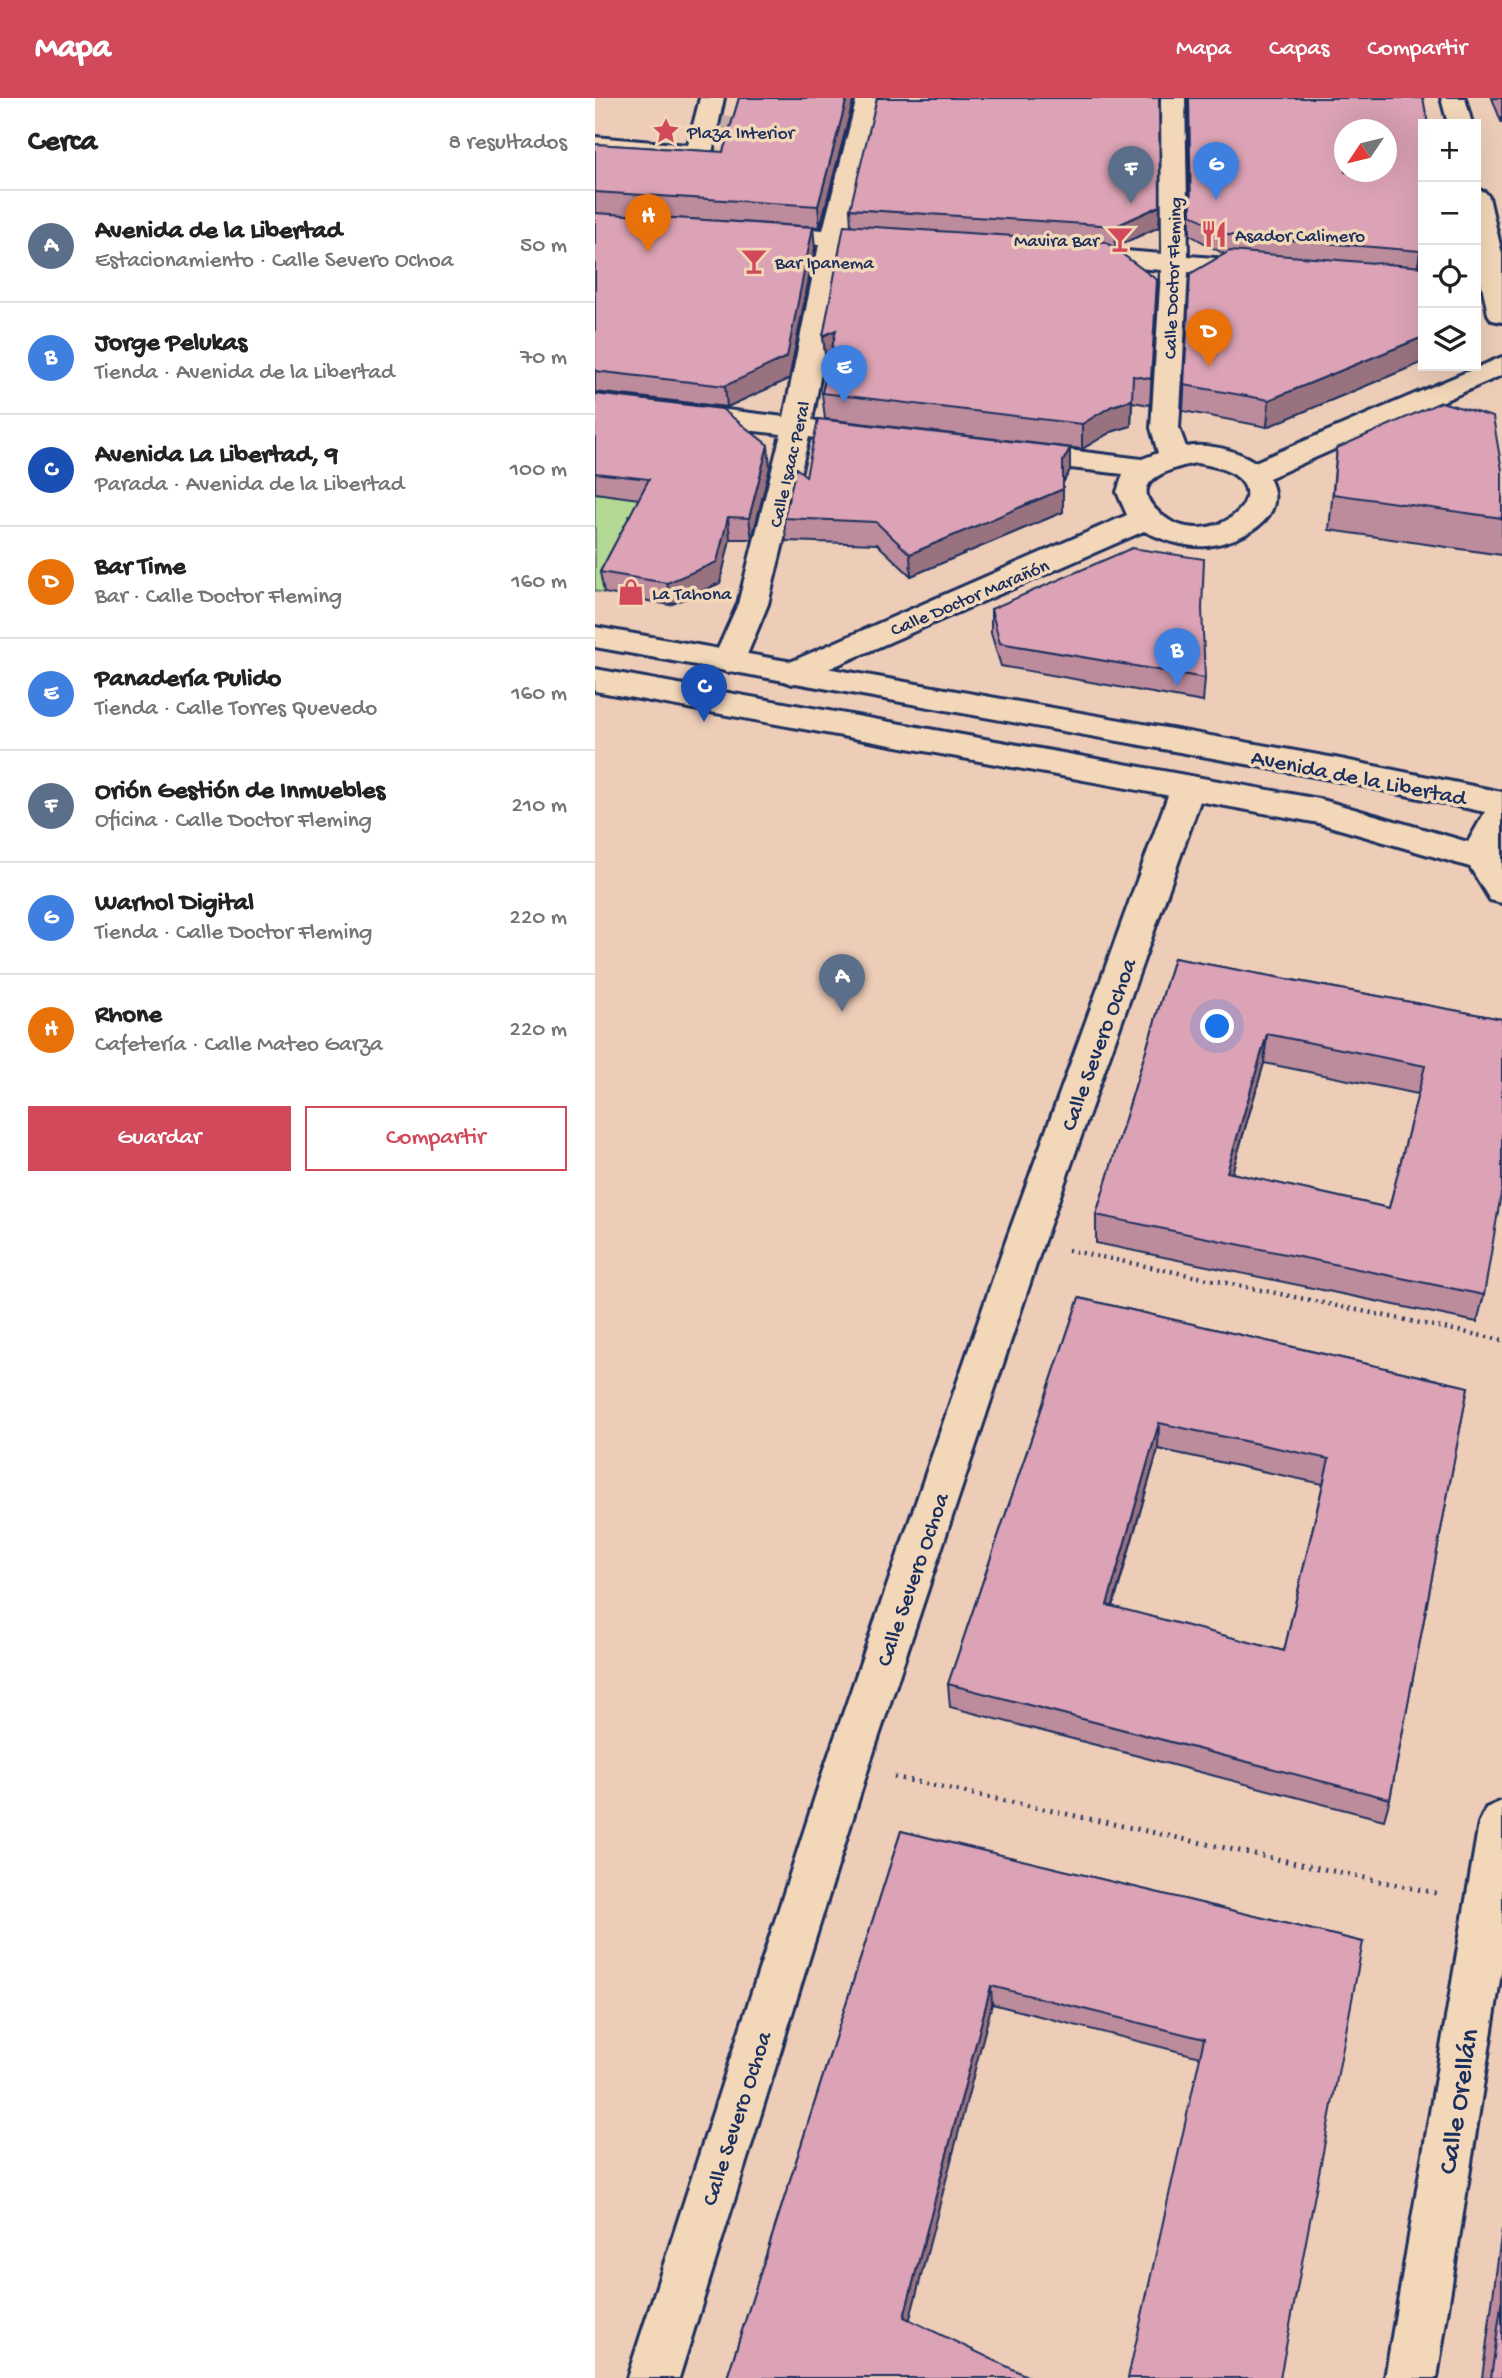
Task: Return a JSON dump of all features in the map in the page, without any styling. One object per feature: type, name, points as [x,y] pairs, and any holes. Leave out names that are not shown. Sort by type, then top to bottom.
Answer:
[{"type":"street","points":[[595,145],[699,153],[712,98]]},
{"type":"street","name":"Calle Isaac Peral","points":[[728,662],[753,604],[798,427],[827,268],[869,98]]},
{"type":"street","name":"Calle Doctor Fleming","points":[[1173,98],[1175,262],[1165,428],[1174,456]]},
{"type":"street","points":[[1453,98],[1459,119]]},
{"type":"street","points":[[1481,230],[1491,297]]},
{"type":"street","points":[[741,232],[922,245]]},
{"type":"street","points":[[1045,253],[1285,271]]},
{"type":"street","points":[[1252,474],[1502,365]]},
{"type":"street","points":[[595,403],[844,432]]},
{"type":"street","points":[[994,450],[1145,468]]},
{"type":"street","points":[[1174,456],[1218,456],[1237,463],[1252,474],[1260,485],[1263,498],[1260,510],[1236,529],[1198,536],[1177,534],[1159,528],[1135,509],[1131,499],[1136,477],[1145,468],[1174,456]]},
{"type":"street","name":"Calle Doctor Marañón","points":[[792,673],[1145,519]]},
{"type":"street","name":"Avenida de la Libertad","points":[[595,637],[1335,769],[1502,804]]},
{"type":"street","name":"Avenida de la Libertad","points":[[595,680],[1319,811],[1484,859]]},
{"type":"street","name":"Calle Severo Ochoa","points":[[653,2378],[847,1766],[1025,1241],[1188,787]]},
{"type":"street","points":[[1502,815],[1487,833],[1484,859],[1490,876],[1502,891]]},
{"type":"street","name":"Calle Orellán","points":[[1411,2378],[1502,1823]]},
{"type":"path","points":[[1025,1241],[1502,1340]]},
{"type":"path","points":[[847,1766],[1489,1905]]},
{"type":"green space","points":[[595,493],[653,500],[604,593],[595,591]]},
{"type":"building","points":[[739,98],[847,98],[818,206],[595,192],[595,144],[723,152]]},
{"type":"building","points":[[877,98],[1159,98],[1160,206],[1116,226],[850,209]]},
{"type":"building","points":[[1189,98],[1423,98],[1427,119],[1418,119],[1418,251],[1228,235],[1191,214]]},
{"type":"building","points":[[595,213],[813,227],[787,357],[725,386],[595,371]]},
{"type":"building","points":[[844,225],[1106,242],[1157,280],[1151,379],[1133,376],[1132,400],[1112,406],[1082,424],[822,393],[836,330],[823,336]]},
{"type":"building","points":[[1230,251],[1418,267],[1418,339],[1269,400],[1184,385],[1190,274]]},
{"type":"building","points":[[595,394],[722,409],[768,445],[749,518],[728,517],[717,562],[667,583],[600,572],[649,479],[595,473]]},
{"type":"building","points":[[1441,402],[1493,417],[1502,470],[1502,518],[1333,494],[1337,448]]},
{"type":"building","points":[[818,419],[1070,448],[1063,461],[1063,489],[910,554],[876,522],[784,518],[796,468],[806,476]]},
{"type":"building","points":[[1132,548],[1204,559],[1202,609],[1205,678],[1000,643],[991,609]]},
{"type":"building","points":[[1174,958],[1502,1019],[1502,1188],[1484,1295],[1096,1215]],"holes":[[[1267,1034],[1425,1066],[1389,1208],[1227,1172]]]},
{"type":"building","points":[[1079,1298],[1468,1387],[1390,1799],[948,1684]],"holes":[[[1159,1423],[1329,1459],[1284,1651],[1107,1605]]]},
{"type":"building","points":[[901,1831],[1363,1942],[1280,2378],[1128,2378],[1204,2039],[991,1986],[904,2317],[1031,2378],[727,2378]]},
{"type":"building","points":[[1502,2299],[1502,2378],[1491,2378]]},
{"type":"tunnel","points":[[705,129],[859,135]]},
{"type":"place","name":"Plaza Interior","points":[[666,131]]},
{"type":"place","name":"Warhol Digital","points":[[1216,200]]},
{"type":"place","name":"Orión Gestión de Inmuebles","points":[[1131,204]]},
{"type":"place","name":"Asador Calimero","points":[[1214,234]]},
{"type":"place","name":"Mavira Bar","points":[[1120,239]]},
{"type":"place","name":"Rhone","points":[[648,252]]},
{"type":"place","name":"Bar Ipanema","points":[[754,261]]},
{"type":"place","name":"Bar Time","points":[[1209,367]]},
{"type":"place","name":"Panadería Pulido","points":[[844,403]]},
{"type":"place","name":"La Tahona","points":[[631,592]]},
{"type":"place","name":"Jorge Pelukas","points":[[1177,686]]},
{"type":"place","name":"Avenida La Libertad, 9","points":[[704,722]]},
{"type":"place","name":"Avenida de la Libertad","points":[[842,1012]]}]
